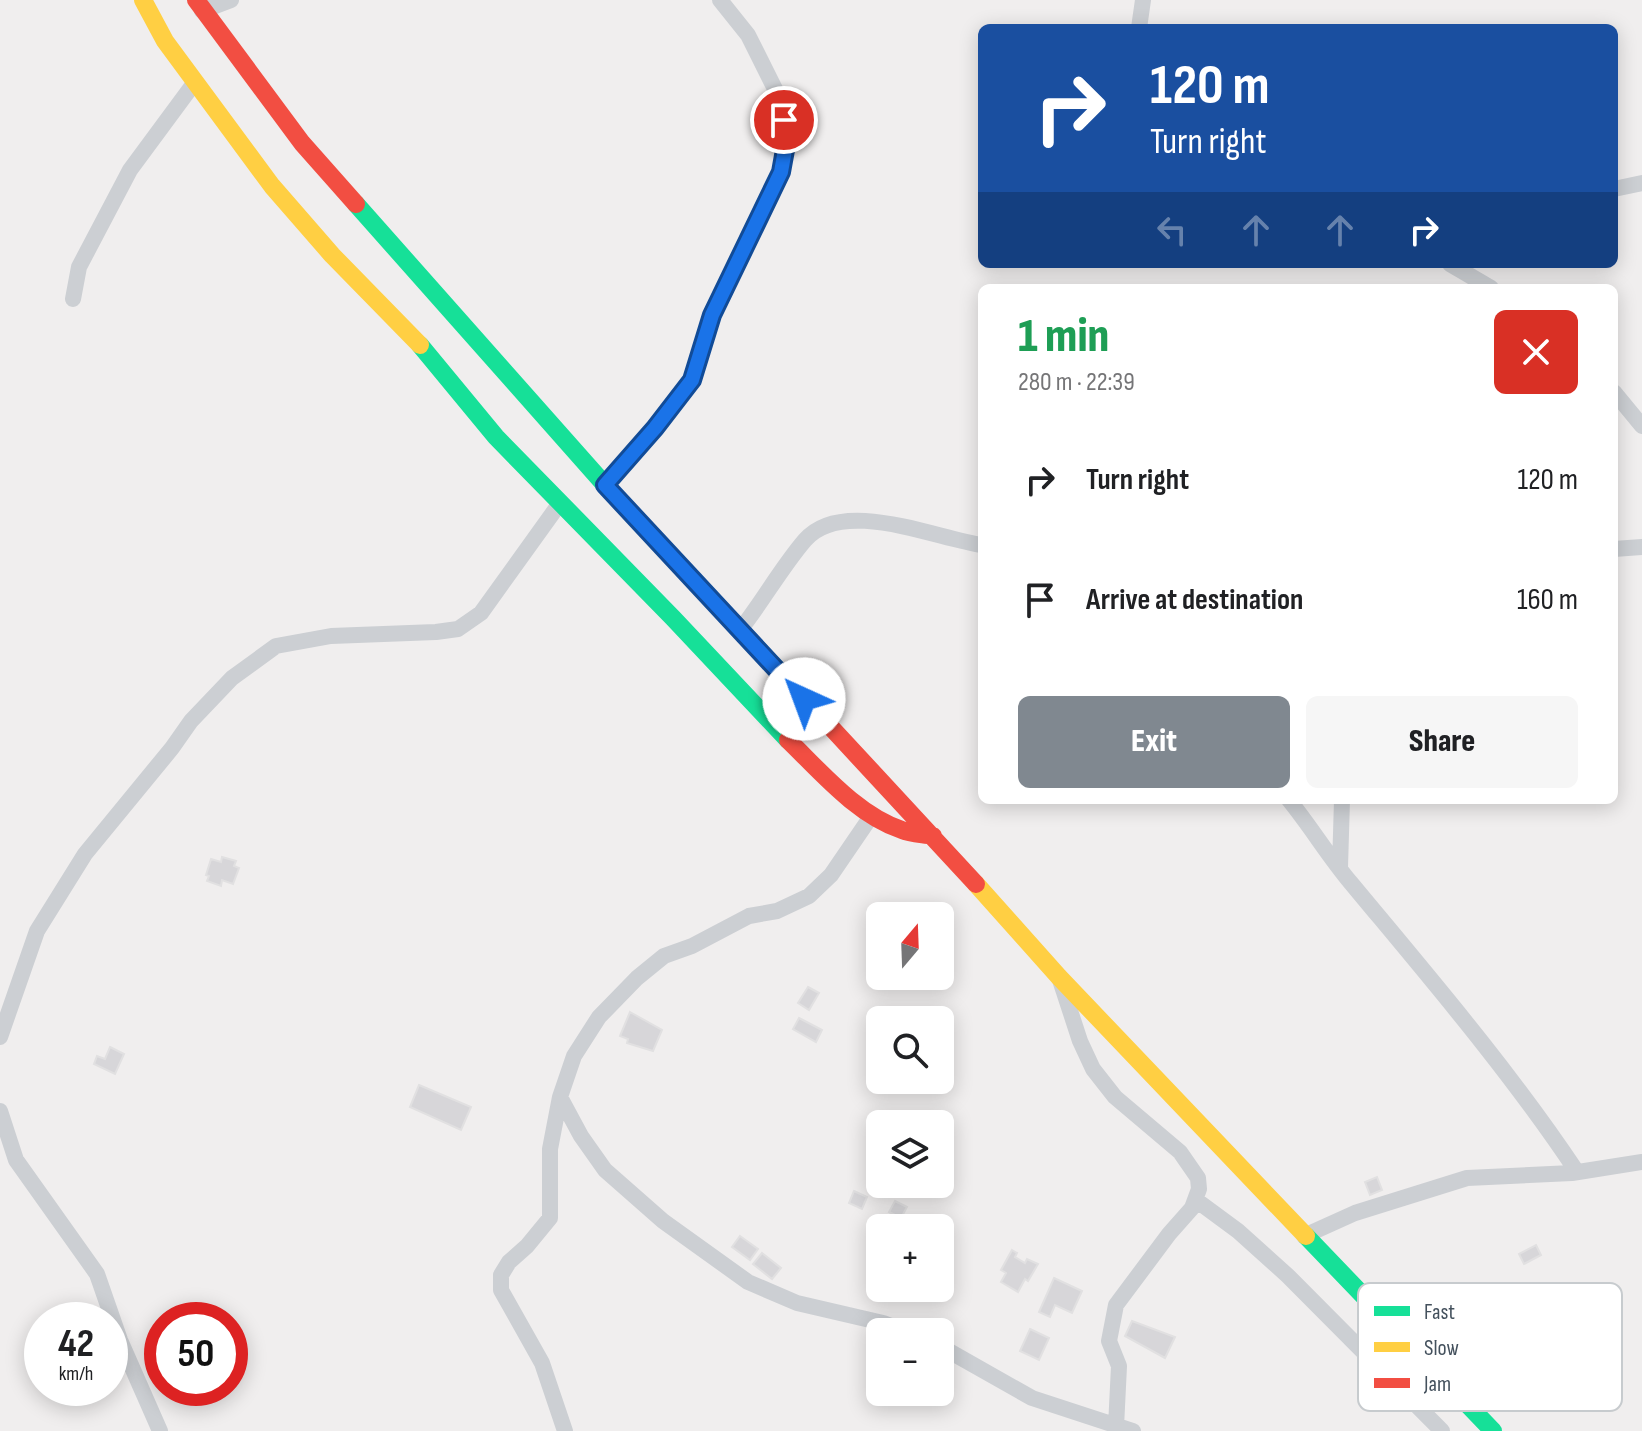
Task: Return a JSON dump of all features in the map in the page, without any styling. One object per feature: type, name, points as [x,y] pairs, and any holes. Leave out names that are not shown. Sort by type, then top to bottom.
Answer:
[{"type":"main road","points":[[143,0],[165,41],[272,186],[332,255],[433,358],[496,437],[772,725],[837,788],[872,815],[903,831],[933,836]]},
{"type":"main road","points":[[199,6],[302,143],[605,485],[933,836],[1059,977],[1358,1292]]},
{"type":"main road","points":[[1474,1411],[1493,1431]]},
{"type":"street","points":[[199,6],[231,0]]},
{"type":"street","points":[[605,485],[692,380],[712,315],[781,172],[787,139],[781,101],[748,35],[720,0]]},
{"type":"street","points":[[1140,24],[1143,0]]},
{"type":"street","points":[[73,299],[79,267],[130,170],[195,82]]},
{"type":"street","points":[[1618,188],[1642,183]]},
{"type":"street","points":[[1457,268],[1484,284]]},
{"type":"street","points":[[1618,397],[1642,426]]},
{"type":"street","points":[[0,1037],[37,931],[85,854],[191,721],[232,678],[276,646],[331,636],[458,629],[481,613],[560,503]]},
{"type":"street","points":[[740,630],[807,537],[827,524],[856,519],[978,544]]},
{"type":"street","points":[[1618,549],[1642,547]]},
{"type":"street","points":[[1292,804],[1538,1116],[1577,1172]]},
{"type":"street","points":[[1340,867],[1342,804]]},
{"type":"street","points":[[565,1431],[542,1363],[501,1290],[501,1275],[509,1262],[550,1218],[550,1149],[560,1097],[574,1056],[599,1017],[637,978],[664,956],[692,946],[749,916],[777,911],[809,896],[831,875],[872,815]]},
{"type":"street","points":[[954,1354],[1032,1398],[1124,1429],[1119,1366],[1109,1341],[1116,1305],[1196,1200],[1198,1178],[1180,1152],[1115,1097],[1093,1069],[1080,1041],[1059,977]]},
{"type":"street","points":[[560,1097],[581,1136],[605,1170],[663,1221],[748,1282],[797,1303],[866,1319]]},
{"type":"street","points":[[0,1111],[16,1160],[97,1274],[120,1340],[160,1431]]},
{"type":"street","points":[[1304,1236],[1355,1213],[1467,1178],[1577,1172],[1642,1162]]},
{"type":"street","points":[[1196,1200],[1238,1231],[1288,1276],[1358,1346]]},
{"type":"street","points":[[1422,1411],[1442,1431]]},
{"type":"building","points":[[222,857],[236,861],[234,866],[239,868],[233,884],[222,880],[221,886],[207,881],[211,859],[221,862]]},
{"type":"building","points":[[808,987],[819,993],[809,1010],[798,1003]]},
{"type":"building","points":[[630,1012],[662,1030],[653,1051],[627,1043],[628,1039],[620,1036]]},
{"type":"building","points":[[799,1018],[822,1030],[816,1042],[793,1029]]},
{"type":"building","points":[[110,1047],[124,1054],[115,1074],[94,1064],[97,1056],[105,1059]]},
{"type":"building","points":[[419,1085],[471,1107],[461,1130],[410,1107]]},
{"type":"building","points":[[1377,1177],[1382,1190],[1370,1195],[1365,1182]]},
{"type":"building","points":[[854,1191],[867,1198],[862,1209],[849,1203]]},
{"type":"building","points":[[895,1201],[907,1207],[903,1214],[889,1212]]},
{"type":"building","points":[[740,1236],[758,1249],[750,1260],[732,1247]]},
{"type":"building","points":[[1536,1245],[1541,1255],[1524,1264],[1519,1254]]},
{"type":"building","points":[[1012,1250],[1017,1253],[1015,1257],[1025,1263],[1027,1259],[1038,1264],[1018,1292],[1001,1282],[1006,1273],[1001,1270]]},
{"type":"building","points":[[762,1253],[781,1268],[772,1279],[753,1264]]},
{"type":"building","points":[[1054,1278],[1082,1291],[1072,1313],[1055,1305],[1050,1317],[1039,1312]]},
{"type":"building","points":[[1132,1321],[1175,1337],[1165,1358],[1125,1336]]},
{"type":"building","points":[[1030,1329],[1049,1338],[1039,1360],[1020,1351]]},
{"type":"traffic: fast","points":[[356,204],[605,485],[827,723]]},
{"type":"traffic: fast","points":[[420,345],[496,437],[788,740]]},
{"type":"traffic: fast","points":[[1306,1236],[1358,1290]]},
{"type":"traffic: fast","points":[[1474,1411],[1493,1431]]},
{"type":"traffic: slow","points":[[143,0],[165,41],[272,186],[332,255],[420,345]]},
{"type":"traffic: slow","points":[[976,884],[1059,977],[1306,1236]]},
{"type":"traffic: jam","points":[[196,0],[302,143],[356,204]]},
{"type":"traffic: jam","points":[[827,723],[976,884]]},
{"type":"traffic: jam","points":[[788,740],[840,791],[870,814],[906,831],[933,836]]},
{"type":"route","points":[[784,120],[787,139],[781,172],[712,315],[692,380],[605,485],[804,699]]}]
